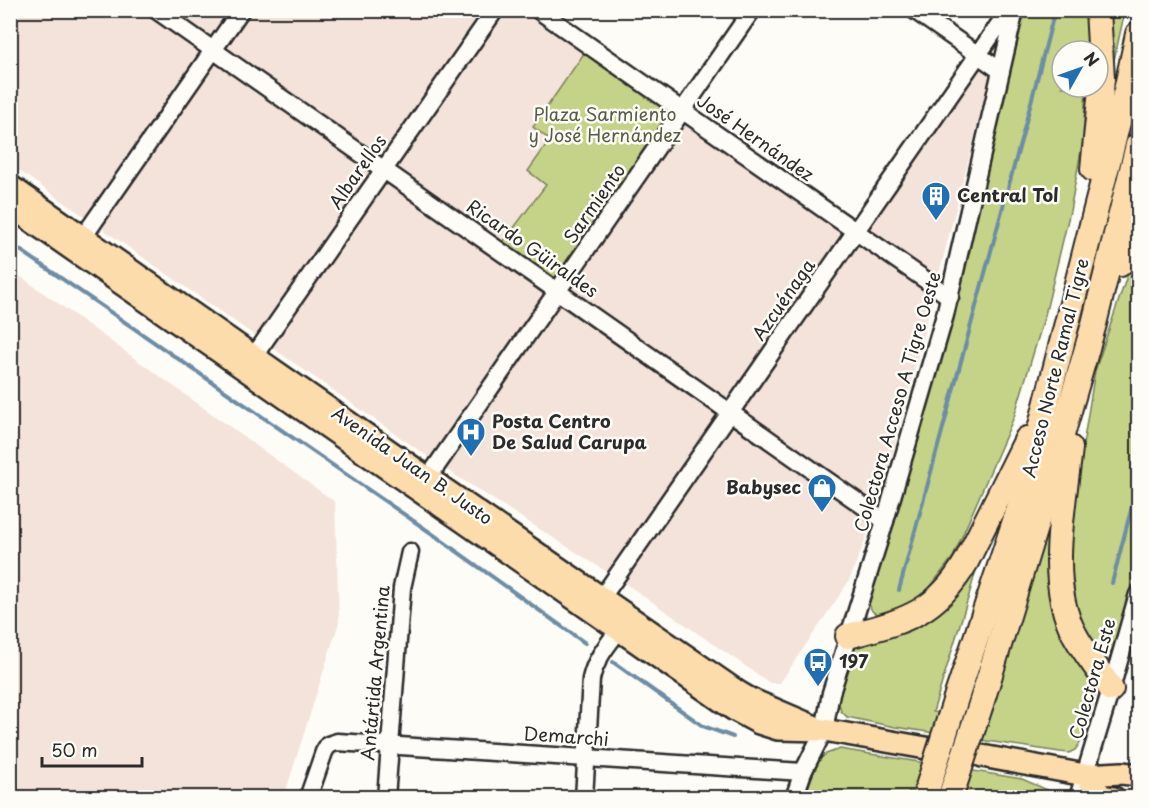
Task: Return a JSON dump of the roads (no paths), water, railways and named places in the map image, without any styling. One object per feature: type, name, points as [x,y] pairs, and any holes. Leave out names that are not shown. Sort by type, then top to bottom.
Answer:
[{"type":"highway","points":[[1077,285],[1096,151],[1102,79],[1098,10]]},
{"type":"highway","name":"Acceso Norte Ramal Tigre","points":[[925,795],[1022,500],[1126,91],[1138,34]]},
{"type":"highway","name":"Acceso Norte Ramal Tigre","points":[[950,798],[981,704],[1078,380],[1138,145]]},
{"type":"highway","points":[[1094,324],[1138,222]]},
{"type":"highway","points":[[848,636],[911,617],[931,605],[957,578],[979,539],[1025,444],[1057,358]]},
{"type":"highway","points":[[1078,380],[1059,540],[1063,605],[1075,635],[1112,689]]},
{"type":"main road","name":"Avenida Juan B. Justo","points":[[10,186],[79,243],[625,623],[733,709],[759,723],[778,729],[824,730],[926,748]]},
{"type":"main road","name":"Avenida Juan B. Justo","points":[[10,206],[79,243],[254,356],[428,478],[597,605]]},
{"type":"main road","points":[[982,756],[1085,775],[1122,773],[1138,775]]},
{"type":"main road","points":[[1085,775],[1102,796],[1114,798]]},
{"type":"street","name":"Ricardo Güiraldes","points":[[156,10],[885,521]]},
{"type":"street","points":[[79,243],[241,10]]},
{"type":"street","name":"Albarellos","points":[[254,356],[495,10]]},
{"type":"street","name":"José Hernández","points":[[538,10],[950,297]]},
{"type":"street","name":"Sarmiento","points":[[428,478],[752,10]]},
{"type":"street","points":[[914,10],[1001,71]]},
{"type":"street","name":"Azcuénaga","points":[[597,605],[1009,10]]},
{"type":"street","name":"Colectora Acceso A Tigre Oeste","points":[[794,798],[803,772],[824,730],[831,693],[885,521],[950,297],[1015,10]]},
{"type":"street","name":"Antártida Argentina","points":[[386,798],[402,588],[410,552]]},
{"type":"street","name":"Colectora Este","points":[[1078,798],[1112,689],[1138,594]]},
{"type":"street","points":[[584,798],[591,679],[594,666],[625,623]]},
{"type":"street","name":"Demarchi","points":[[308,798],[324,752],[328,746],[337,742],[803,772]]},
{"type":"waterway","points":[[899,590],[1055,10]]},
{"type":"waterway","points":[[10,243],[434,535],[585,643]]},
{"type":"waterway","points":[[1112,583],[1138,483]]},
{"type":"waterway","points":[[613,662],[703,726],[733,737]]},
{"type":"place","name":"Central Tol","points":[[936,222]]},
{"type":"place","name":"Posta Centro De Salud Carupa","points":[[471,458]]},
{"type":"place","name":"Babysec","points":[[822,514]]},
{"type":"place","name":"197","points":[[818,688]]},
{"type":"park label","name":"Plaza Sarmiento y José Hernández","points":[[605,125]]}]
